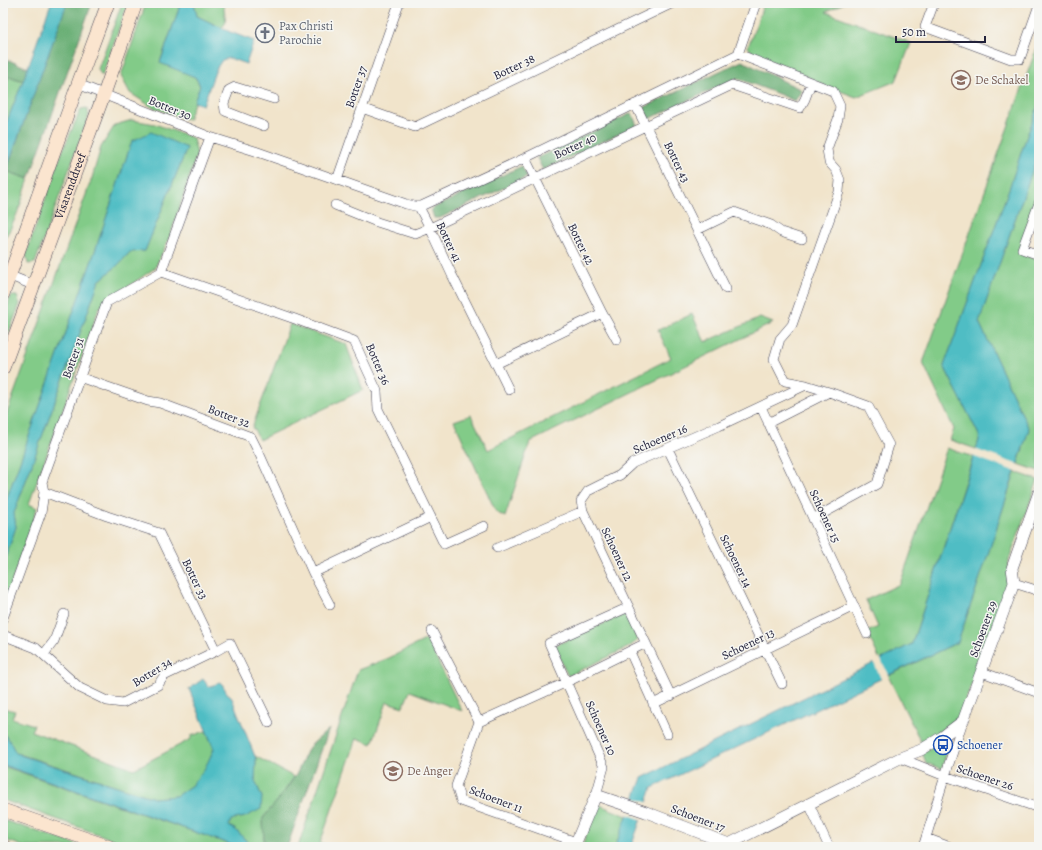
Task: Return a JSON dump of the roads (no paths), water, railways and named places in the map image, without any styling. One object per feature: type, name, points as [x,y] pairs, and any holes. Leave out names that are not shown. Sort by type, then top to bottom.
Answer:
[{"type":"main road","points":[[3,294],[6,275],[108,3]]},
{"type":"main road","name":"Visarenddreef","points":[[3,368],[136,3]]},
{"type":"main road","points":[[3,810],[110,847]]},
{"type":"street","name":"Botter 37","points":[[337,180],[399,3]]},
{"type":"street","name":"Botter 38","points":[[362,108],[415,127],[673,3]]},
{"type":"street","points":[[756,3],[738,54],[833,91],[840,106],[838,119],[827,148],[829,162],[836,170],[840,180],[839,192],[792,326],[780,339],[774,359],[785,381],[781,398]]},
{"type":"street","points":[[934,3],[925,27],[1011,59],[1020,59],[1039,5]]},
{"type":"street","name":"Botter 40","points":[[419,207],[525,158],[738,54]]},
{"type":"street","name":"Botter 40","points":[[335,205],[377,222],[415,234],[732,85],[800,108],[811,83]]},
{"type":"street","name":"Botter 30","points":[[78,84],[210,137],[337,180]]},
{"type":"street","points":[[264,126],[225,111],[224,103],[229,90],[235,87],[274,99]]},
{"type":"street","name":"Botter 43","points":[[635,104],[726,289]]},
{"type":"street","points":[[161,272],[210,137]]},
{"type":"street","name":"Botter 42","points":[[525,158],[602,313],[617,340]]},
{"type":"street","points":[[337,180],[406,204],[419,207]]},
{"type":"street","points":[[1039,203],[1022,249],[1039,255]]},
{"type":"street","name":"Botter 41","points":[[419,207],[508,390]]},
{"type":"street","points":[[697,230],[734,212],[771,225],[781,232],[802,240]]},
{"type":"street","name":"Botter 31","points":[[3,618],[40,514],[44,492],[42,482],[107,302],[161,272]]},
{"type":"street","name":"Botter 36","points":[[161,272],[285,315],[354,341],[377,391],[378,409],[444,544],[484,526]]},
{"type":"street","points":[[6,275],[33,284]]},
{"type":"street","points":[[496,364],[602,313]]},
{"type":"street","name":"Botter 32","points":[[79,377],[160,403],[251,437],[313,573],[330,605]]},
{"type":"street","points":[[785,381],[806,385],[868,406],[889,445],[877,484],[813,519]]},
{"type":"street","name":"Schoener 16","points":[[583,511],[581,501],[588,491],[620,475],[633,463],[668,449],[781,398],[806,385]]},
{"type":"street","points":[[768,423],[829,392]]},
{"type":"street","name":"Schoener 15","points":[[760,407],[867,634]]},
{"type":"street","name":"Schoener 14","points":[[668,449],[782,684]]},
{"type":"street","name":"Botter 33","points":[[44,492],[107,516],[159,533],[216,651]]},
{"type":"street","name":"Schoener 29","points":[[924,843],[963,721],[1014,583],[1012,568],[1039,492]]},
{"type":"street","points":[[497,548],[583,511]]},
{"type":"street","name":"Schoener 12","points":[[583,511],[671,696]]},
{"type":"street","points":[[313,573],[431,517]]},
{"type":"street","points":[[1014,583],[1039,591]]},
{"type":"street","name":"Schoener 13","points":[[653,704],[854,606]]},
{"type":"street","name":"Schoener 10","points":[[575,844],[596,795],[604,767],[549,643],[629,608]]},
{"type":"street","points":[[44,654],[54,641],[64,614]]},
{"type":"street","points":[[432,631],[479,722],[567,682],[646,643]]},
{"type":"street","name":"Botter 34","points":[[3,635],[36,648],[80,688],[107,701],[123,703],[158,685],[164,676],[216,651]]},
{"type":"street","points":[[216,651],[230,643],[269,723]]},
{"type":"street","points":[[630,652],[667,734]]},
{"type":"street","points":[[982,672],[1039,693]]},
{"type":"street","name":"Schoener 17","points":[[596,795],[646,812],[728,845],[900,758],[920,750],[942,737],[963,721]]},
{"type":"street","name":"Schoener 11","points":[[479,722],[456,786],[461,801],[575,844]]},
{"type":"street","name":"Schoener 26","points":[[900,758],[945,776],[1039,808]]},
{"type":"street","points":[[809,804],[829,847]]},
{"type":"street","points":[[924,843],[950,847]]},
{"type":"water","points":[[51,3],[67,3],[3,179],[3,131]]},
{"type":"water","points":[[181,3],[194,3],[197,16],[230,32],[254,41],[246,64],[229,58],[222,60],[216,69],[203,105],[194,102],[200,86],[195,77],[160,63]]},
{"type":"water","points":[[1039,103],[1039,151],[979,322],[1029,429],[958,642],[652,788],[631,847],[615,847],[642,778],[912,644],[980,437],[944,366]]},
{"type":"water","points":[[151,132],[187,148],[145,251],[130,252],[118,265],[99,281],[14,513],[16,527],[3,565],[3,509],[93,257],[132,141]]},
{"type":"water","points":[[203,679],[209,687],[221,682],[227,693],[231,696],[256,759],[255,781],[262,797],[261,809],[245,817],[231,820],[229,826],[236,830],[252,847],[233,847],[232,845],[3,765],[3,735],[5,735],[16,753],[23,756],[154,798],[176,796],[192,785],[205,768],[214,749],[189,689]]},
{"type":"place","name":"Pax Christi Parochie","points":[[265,33]]},
{"type":"place","name":"De Schakel","points":[[961,80]]},
{"type":"place","name":"Schoener","points":[[943,745]]},
{"type":"place","name":"De Anger","points":[[393,771]]}]
